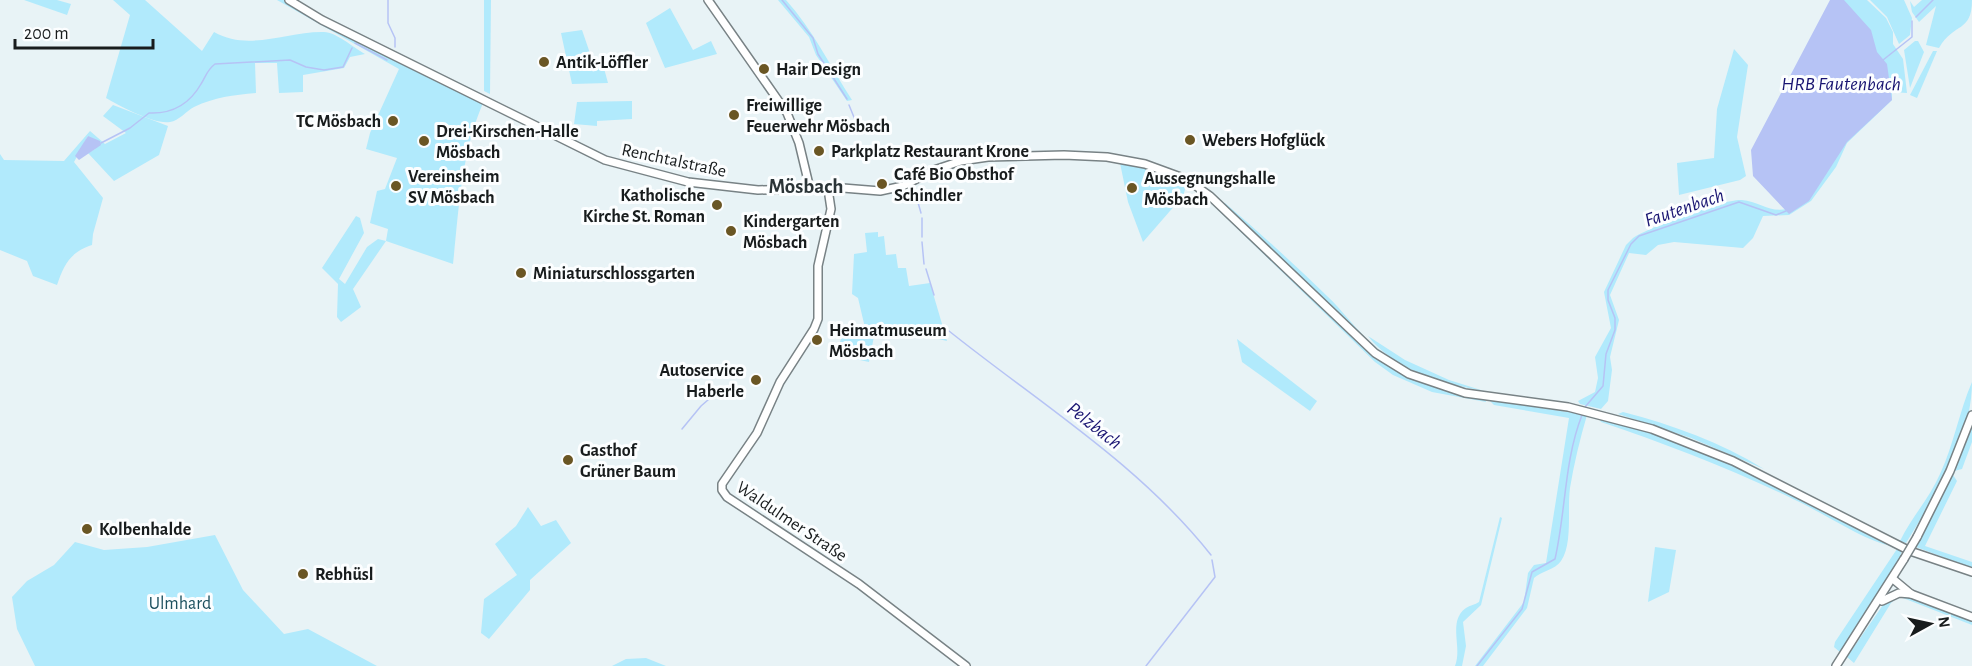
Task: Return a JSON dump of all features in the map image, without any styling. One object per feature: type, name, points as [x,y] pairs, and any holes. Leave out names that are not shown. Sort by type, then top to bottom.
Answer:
[{"type":"main road","name":"Renchtalstraße","points":[[289,0],[384,52],[604,160],[721,187],[889,190],[952,163],[988,157],[1030,155],[1107,157],[1160,168],[1193,183],[1275,256],[1375,353],[1409,374],[1464,393],[1579,410],[1652,429],[1733,461],[1910,551],[1972,572]]},
{"type":"main road","points":[[708,0],[787,113],[799,143],[810,189]]},
{"type":"main road","name":"Waldulmer Straße","points":[[828,189],[831,208],[818,266],[818,319],[780,382],[757,433],[722,484],[722,490],[727,497],[859,584],[966,666]]},
{"type":"main road","points":[[1836,666],[1892,582],[1917,537],[1950,471],[1972,415]]},
{"type":"main road","points":[[1892,582],[1899,593]]},
{"type":"main road","points":[[1892,582],[1911,594],[1972,617]]},
{"type":"main road","points":[[1872,613],[1883,600],[1899,593],[1911,594]]},
{"type":"green space","points":[[24,0],[57,0],[71,4],[67,15]]},
{"type":"green space","points":[[113,0],[145,0],[202,51],[214,32],[227,38],[254,41],[324,32],[339,37],[365,54],[350,57],[344,68],[303,75],[303,92],[279,93],[277,63],[255,63],[256,93],[209,101],[194,107],[173,121],[156,121],[106,98],[130,15]]},
{"type":"green space","points":[[277,0],[284,0],[353,39],[483,103],[465,162],[453,264],[386,241],[388,229],[370,223],[377,191],[385,189],[397,158],[366,149],[370,133],[399,69]]},
{"type":"green space","points":[[484,0],[491,0],[490,94],[484,91]]},
{"type":"green space","points":[[778,0],[786,0],[805,24],[852,100],[847,101],[816,55],[809,37]]},
{"type":"green space","points":[[1837,0],[1867,0],[1886,18],[1893,32],[1893,44],[1903,59],[1907,93],[1892,92],[1892,100],[1847,143],[1836,167],[1811,201],[1789,215],[1763,216],[1753,238],[1743,248],[1674,242],[1658,245],[1646,255],[1629,253],[1610,295],[1619,320],[1610,357],[1612,370],[1608,401],[1601,409],[1580,404],[1578,401],[1595,392],[1598,378],[1595,357],[1611,328],[1604,292],[1626,245],[1633,238],[1686,214],[1732,201],[1742,200],[1775,209],[1787,209]]},
{"type":"green space","points":[[1870,0],[1904,0],[1912,18],[1910,35],[1899,44],[1887,17]]},
{"type":"green space","points":[[1922,0],[1972,0],[1966,23],[1950,34],[1939,48],[1926,45],[1936,6],[1919,22],[1912,12],[1910,1],[1914,7]]},
{"type":"green space","points":[[670,8],[693,50],[711,41],[717,54],[665,68],[646,23]]},
{"type":"green space","points":[[582,30],[593,62],[602,61],[608,83],[572,84],[561,33]]},
{"type":"green space","points":[[1918,41],[1924,52],[1910,88],[1904,50]]},
{"type":"green space","points":[[1734,49],[1748,65],[1737,137],[1746,176],[1740,180],[1679,195],[1677,163],[1714,158],[1717,109]]},
{"type":"green space","points":[[1933,51],[1937,51],[1917,98],[1910,95]]},
{"type":"green space","points":[[632,101],[632,119],[597,121],[597,126],[574,124],[577,102]]},
{"type":"green space","points":[[113,105],[168,126],[159,155],[114,181],[88,153],[95,149],[88,136],[74,162],[103,198],[92,245],[73,255],[62,271],[57,285],[33,276],[27,261],[0,250],[0,154],[4,160],[64,161],[90,131],[105,144],[126,133],[103,116]]},
{"type":"green space","points":[[1120,163],[1154,169],[1187,183],[1183,196],[1143,242],[1128,202]]},
{"type":"green space","points":[[1225,203],[1315,284],[1365,337],[1223,204]]},
{"type":"green space","points":[[1220,209],[1361,343],[1420,382],[1447,391],[1485,399],[1486,402],[1432,392],[1393,375],[1375,362],[1218,210]]},
{"type":"green space","points":[[356,216],[360,218],[364,233],[339,279],[345,284],[367,247],[378,239],[386,241],[353,289],[361,307],[341,322],[337,317],[338,284],[322,268]]},
{"type":"green space","points":[[878,232],[878,237],[884,236],[886,255],[896,254],[898,268],[906,268],[909,286],[930,283],[947,341],[879,325],[876,326],[869,362],[837,355],[843,330],[866,332],[858,298],[852,294],[854,254],[867,252],[865,233]]},
{"type":"green space","points":[[1368,336],[1405,360],[1449,380],[1484,391],[1421,374],[1391,358]]},
{"type":"green space","points":[[1237,339],[1317,401],[1310,411],[1242,362]]},
{"type":"green space","points":[[1398,362],[1422,375],[1484,392],[1456,387],[1431,379],[1410,370]]},
{"type":"green space","points":[[1972,382],[1966,425],[1950,466],[1906,543],[1900,541],[1940,474]]},
{"type":"green space","points":[[1489,400],[1587,415],[1570,488],[1565,554],[1558,564],[1534,578],[1527,608],[1483,666],[1475,666],[1524,602],[1528,573],[1534,565],[1546,563],[1569,418],[1494,405]]},
{"type":"green space","points":[[1623,412],[1696,435],[1764,469],[1691,438],[1618,414]]},
{"type":"green space","points":[[1599,418],[1658,434],[1722,459],[1892,546],[1870,539],[1746,477],[1601,422]]},
{"type":"green space","points":[[1972,421],[1972,442],[1962,469],[1954,471]]},
{"type":"green space","points":[[1953,475],[1957,481],[1925,546],[1972,562],[1972,568],[1916,547]]},
{"type":"green space","points":[[528,507],[541,526],[556,520],[571,543],[530,580],[530,590],[489,639],[481,633],[484,599],[517,575],[495,544],[516,526]]},
{"type":"green space","points":[[1500,517],[1502,518],[1481,605],[1463,622],[1466,646],[1462,666],[1455,666],[1457,620],[1466,608],[1479,602]]},
{"type":"green space","name":"Ulmhard","points":[[215,535],[243,590],[284,634],[308,629],[377,666],[35,666],[17,629],[12,597],[27,581],[54,565],[75,542],[104,550],[147,547]]},
{"type":"green space","points":[[1655,547],[1676,550],[1669,592],[1648,602]]},
{"type":"green space","points":[[1897,549],[1902,549],[1900,557],[1841,653],[1834,647],[1835,642]]},
{"type":"green space","points":[[1904,596],[1972,620],[1972,625],[1903,598],[1897,598],[1891,603],[1854,663],[1847,657],[1885,602],[1890,598]]},
{"type":"green space","points":[[646,658],[666,666],[612,666],[626,659]]},
{"type":"water","name":"HRB Fautenbach","points":[[1830,0],[1844,0],[1871,30],[1877,52],[1887,64],[1892,100],[1847,142],[1809,201],[1789,214],[1753,176],[1751,150]]},
{"type":"water","points":[[88,136],[100,141],[101,145],[79,160],[75,156]]},
{"type":"waterway","points":[[388,0],[388,23],[395,38],[395,47]]},
{"type":"waterway","name":"Pelzbach","points":[[782,0],[813,38],[818,54],[847,99]]},
{"type":"waterway","name":"Fautenbach","points":[[1916,17],[1933,0]]},
{"type":"waterway","name":"Fautenbach","points":[[1883,60],[1912,37],[1912,21]]},
{"type":"waterway","points":[[355,43],[387,60]]},
{"type":"waterway","points":[[101,143],[130,128],[149,113],[165,112],[185,103],[215,64],[290,60],[306,67],[324,70],[343,67],[352,48]]},
{"type":"waterway","name":"Pelzbach","points":[[849,105],[860,132]]},
{"type":"waterway","points":[[904,190],[917,199],[921,213]]},
{"type":"waterway","name":"Fautenbach","points":[[1585,407],[1603,386],[1606,354],[1615,330],[1615,318],[1608,300],[1608,290],[1631,244],[1639,236],[1739,202],[1776,215],[1786,211]]},
{"type":"waterway","points":[[922,218],[922,237]]},
{"type":"waterway","points":[[922,242],[924,264]]},
{"type":"waterway","points":[[926,269],[934,295]]},
{"type":"waterway","name":"Pelzbach","points":[[949,331],[1120,463],[1183,522],[1211,555]]},
{"type":"waterway","points":[[682,429],[701,406],[723,387]]},
{"type":"waterway","name":"Fautenbach","points":[[1477,666],[1522,609],[1532,572],[1555,559],[1568,468],[1582,415]]},
{"type":"waterway","name":"Pelzbach","points":[[1146,666],[1215,577],[1212,560]]},
{"type":"place","name":"Antik-Löffler","points":[[544,62]]},
{"type":"place","name":"Hair Design","points":[[764,69]]},
{"type":"place","name":"Freiwillige Feuerwehr Mösbach","points":[[734,115]]},
{"type":"place","name":"TC Mösbach","points":[[393,121]]},
{"type":"place","name":"Webers Hofglück","points":[[1190,140]]},
{"type":"place","name":"Drei-Kirschen-Halle Mösbach","points":[[424,141]]},
{"type":"place","name":"Parkplatz Restaurant Krone","points":[[819,151]]},
{"type":"place","name":"Café Bio Obsthof Schindler","points":[[882,184]]},
{"type":"place","name":"Vereinsheim SV Mösbach","points":[[396,186]]},
{"type":"place","name":"Aussegnungshalle Mösbach","points":[[1132,188]]},
{"type":"place","name":"Katholische Kirche St. Roman","points":[[717,205]]},
{"type":"place","name":"Kindergarten Mösbach","points":[[731,231]]},
{"type":"place","name":"Miniaturschlossgarten","points":[[521,273]]},
{"type":"place","name":"Heimatmuseum Mösbach","points":[[817,340]]},
{"type":"place","name":"Autoservice Haberle","points":[[756,380]]},
{"type":"place","name":"Gasthof Grüner Baum","points":[[568,460]]},
{"type":"place","name":"Kolbenhalde","points":[[87,529]]},
{"type":"place","name":"Rebhüsl","points":[[303,574]]},
{"type":"district","name":"Mösbach","points":[[806,186]]}]
